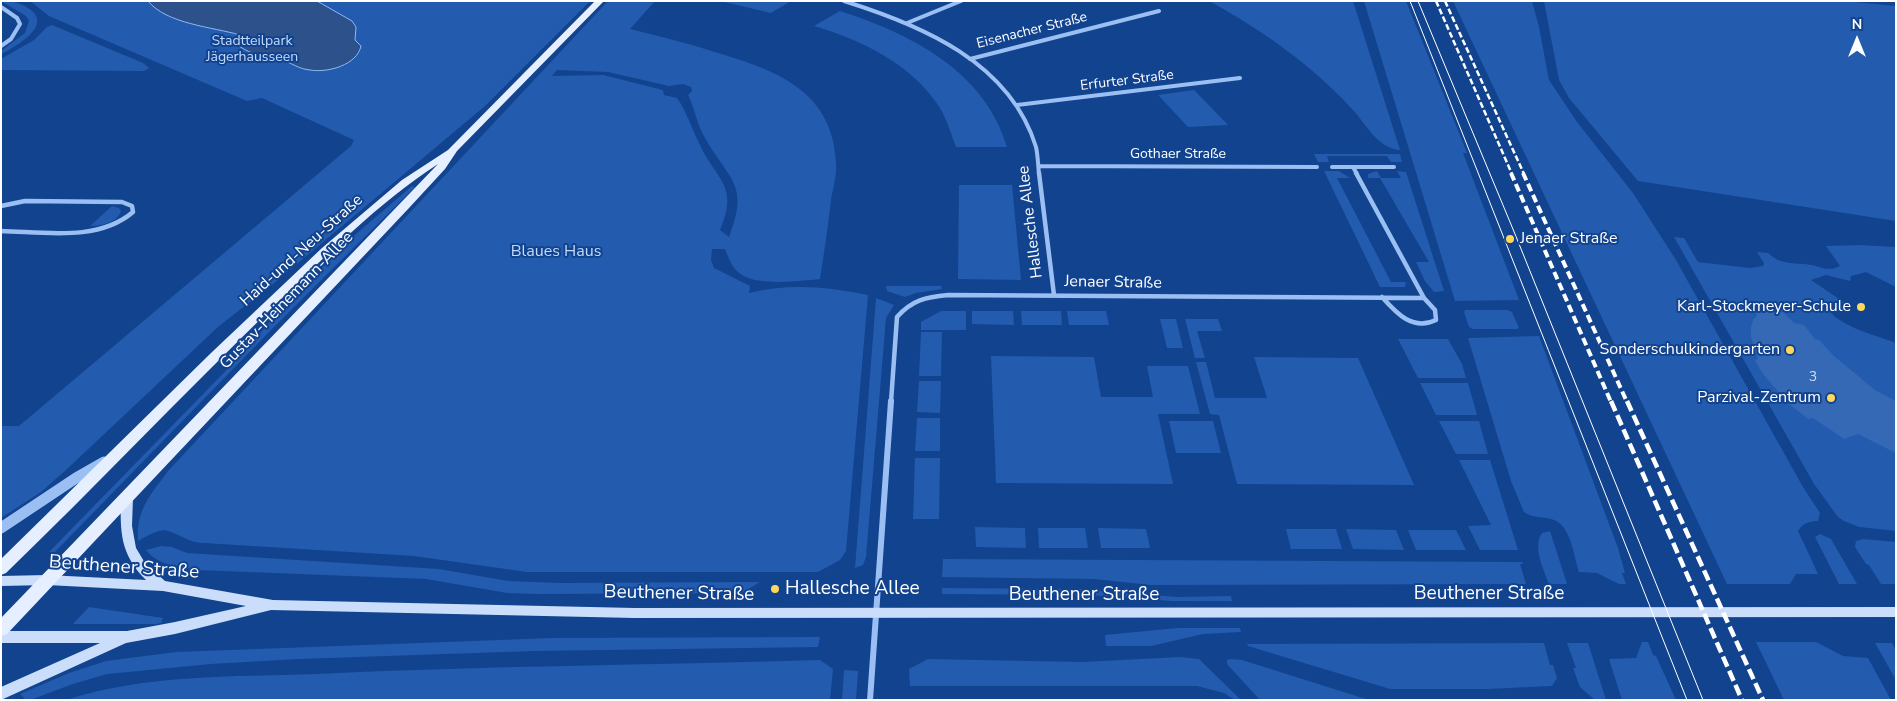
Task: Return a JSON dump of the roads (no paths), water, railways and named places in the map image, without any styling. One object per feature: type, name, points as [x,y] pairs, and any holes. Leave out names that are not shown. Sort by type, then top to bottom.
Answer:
[{"type":"main road","name":"Gustav-Heinemann-Allee","points":[[1,628],[442,167],[454,149],[600,1]]},
{"type":"main road","name":"Haid-und-Neu-Straße","points":[[245,325],[378,204],[426,167],[454,149]]},
{"type":"main road","name":"Gustav-Heinemann-Allee","points":[[1,569],[245,325]]},
{"type":"main road","points":[[126,497],[126,535],[130,552],[146,574],[163,586]]},
{"type":"main road","name":"Beuthener Straße","points":[[1,581],[47,580],[163,586],[273,605],[634,613],[1896,612]]},
{"type":"main road","name":"Beuthener Straße","points":[[1,637],[127,637],[273,605]]},
{"type":"main road","points":[[1,694],[127,637]]},
{"type":"street","name":"Hallesche Allee","points":[[844,1],[907,23],[939,38],[996,80],[1017,105],[1031,132],[1039,166],[1054,295],[923,296],[908,304],[897,317],[870,700]]},
{"type":"street","points":[[907,23],[961,1]]},
{"type":"street","points":[[1,8],[17,18],[20,24],[12,39],[1,46]]},
{"type":"street","name":"Eisenacher Straße","points":[[970,59],[1159,10]]},
{"type":"street","name":"Erfurter Straße","points":[[1017,105],[1240,78]]},
{"type":"street","name":"Gothaer Straße","points":[[1039,166],[1317,167]]},
{"type":"street","points":[[1332,167],[1394,167]]},
{"type":"street","points":[[1353,167],[1424,298],[1438,314],[1433,322],[1423,324],[1404,318],[1382,298]]},
{"type":"street","points":[[1,206],[20,202],[122,202],[132,206],[133,212],[118,224],[94,231],[1,231]]},
{"type":"street","name":"Jenaer Straße","points":[[1054,295],[1424,298]]},
{"type":"street","points":[[1,528],[76,478],[112,457]]},
{"type":"tram line","points":[[1410,1],[1687,700]]},
{"type":"tram line","points":[[1418,1],[1515,234],[1703,700]]},
{"type":"railway","points":[[1436,1],[1512,174]]},
{"type":"railway","points":[[1445,1],[1524,174]]},
{"type":"railway","points":[[1511,173],[1611,402]]},
{"type":"railway","points":[[1523,173],[1627,402]]},
{"type":"railway","points":[[1611,401],[1742,700]]},
{"type":"railway","points":[[1627,401],[1763,700]]},
{"type":"place","name":"Jenaer Straße","points":[[1510,239]]},
{"type":"place","name":"Karl-Stockmeyer-Schule","points":[[1861,307]]},
{"type":"place","name":"Sonderschulkindergarten","points":[[1790,350]]},
{"type":"place","name":"Parzival-Zentrum","points":[[1831,398]]},
{"type":"place","name":"Hallesche Allee","points":[[775,589]]},
{"type":"park label","name":"Stadtteilpark Jägerhausseen","points":[[252,50]]},
{"type":"park label","name":"Blaues Haus","points":[[556,252]]}]
